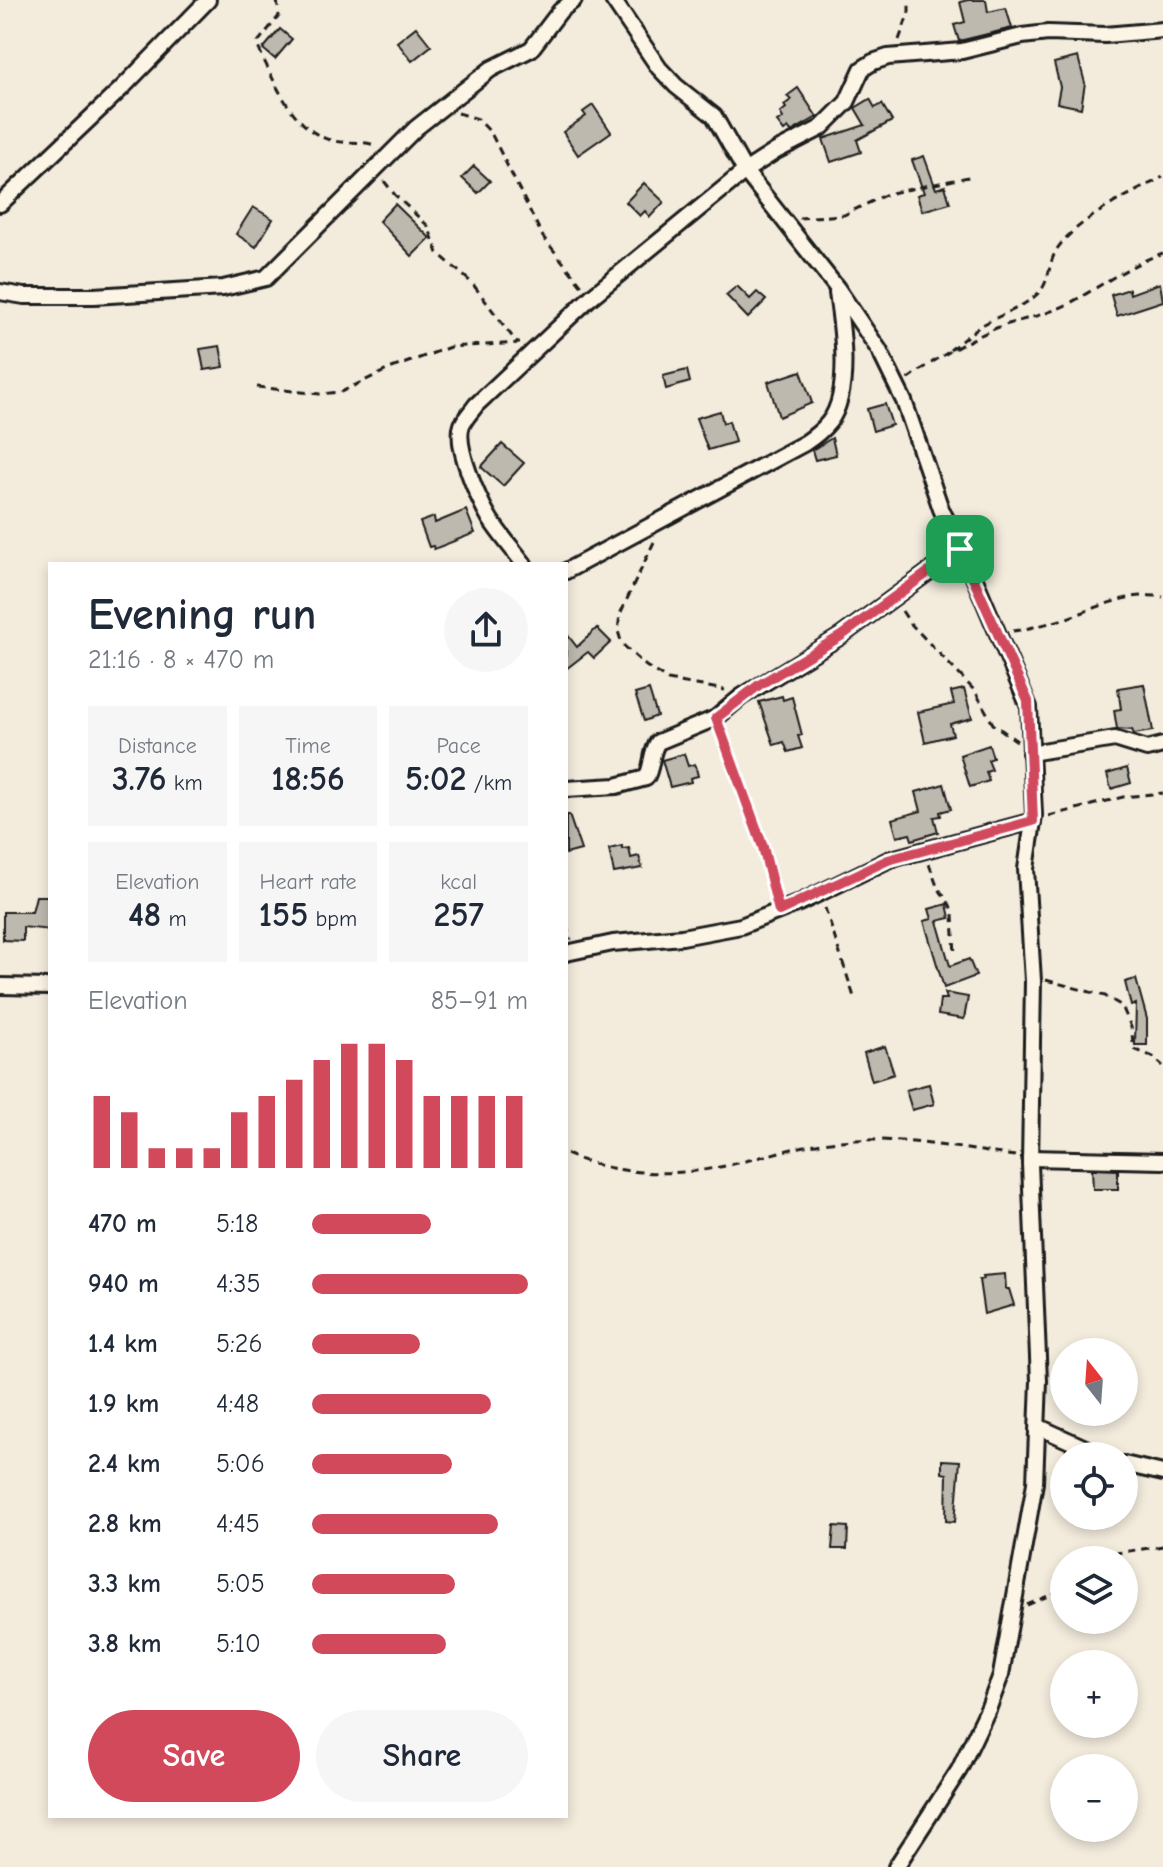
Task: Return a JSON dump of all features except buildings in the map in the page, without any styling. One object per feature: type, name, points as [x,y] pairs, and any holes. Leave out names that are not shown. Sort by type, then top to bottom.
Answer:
[{"type":"street","points":[[0,204],[122,88],[208,0]]},
{"type":"street","points":[[0,292],[24,296],[140,294],[223,288],[266,278],[438,109],[491,69],[531,49],[560,11],[574,0]]},
{"type":"street","points":[[613,0],[659,68],[714,116],[745,171],[837,288],[879,350],[898,386],[931,484],[1028,701],[1033,818],[1026,869],[1033,966],[1030,1158],[1039,1427],[1031,1515],[1001,1675],[959,1770],[896,1867]]},
{"type":"street","points":[[522,562],[490,519],[470,475],[461,445],[461,427],[476,405],[591,297],[745,171],[821,128],[847,102],[862,69],[888,57],[962,51],[1022,36],[1048,33],[1105,35],[1163,30]]},
{"type":"street","points":[[568,570],[819,433],[831,420],[836,408],[843,365],[844,343],[837,288]]},
{"type":"street","points":[[568,789],[616,786],[646,778],[658,742],[716,718],[741,697],[841,636],[960,549]]},
{"type":"street","points":[[1030,753],[1115,739],[1147,749],[1163,745]]},
{"type":"street","points":[[568,953],[613,943],[709,933],[741,926],[819,893],[872,866],[1033,818]]},
{"type":"street","points":[[0,986],[48,987]]},
{"type":"street","points":[[1030,1158],[1163,1161]]},
{"type":"street","points":[[1039,1427],[1072,1442]]},
{"type":"street","points":[[1138,1467],[1163,1473]]},
{"type":"path","points":[[277,0],[279,16],[258,42],[258,47],[293,113],[326,139],[365,141],[392,154]]},
{"type":"path","points":[[888,57],[907,20],[909,0]]},
{"type":"path","points":[[438,109],[469,115],[484,124],[508,164],[543,237],[591,297]]},
{"type":"path","points":[[375,171],[428,226],[438,253],[472,283],[517,343]]},
{"type":"path","points":[[784,220],[844,215],[887,194],[973,176]]},
{"type":"path","points":[[898,386],[980,327],[1024,303],[1043,288],[1058,247],[1072,233],[1120,200],[1163,177]]},
{"type":"path","points":[[944,355],[990,331],[1070,303],[1115,275],[1163,253]]},
{"type":"path","points":[[257,387],[320,394],[341,392],[389,369],[450,347],[540,344]]},
{"type":"path","points":[[660,532],[620,614],[618,631],[622,644],[646,666],[668,680],[722,689],[741,697]]},
{"type":"path","points":[[893,597],[910,623],[975,691],[993,724],[1030,753]]},
{"type":"path","points":[[998,634],[1056,621],[1130,597],[1163,597]]},
{"type":"path","points":[[716,718],[763,847],[779,911]]},
{"type":"path","points":[[1033,818],[1123,797],[1163,793]]},
{"type":"path","points":[[924,849],[937,886],[953,914],[955,956]]},
{"type":"path","points":[[819,893],[855,1000]]},
{"type":"path","points":[[1042,974],[1050,982],[1091,992],[1122,1006],[1131,1027],[1134,1049],[1153,1057],[1163,1066]]},
{"type":"path","points":[[568,1155],[616,1169],[649,1173],[714,1168],[803,1145],[870,1139],[1030,1158]]},
{"type":"path","points":[[1138,1550],[1163,1546]]},
{"type":"path","points":[[1012,1610],[1050,1595]]},
{"type":"route","points":[[960,549],[1028,701],[1033,821],[904,854],[779,911],[763,847],[716,718],[759,685],[841,636],[960,549]]}]
